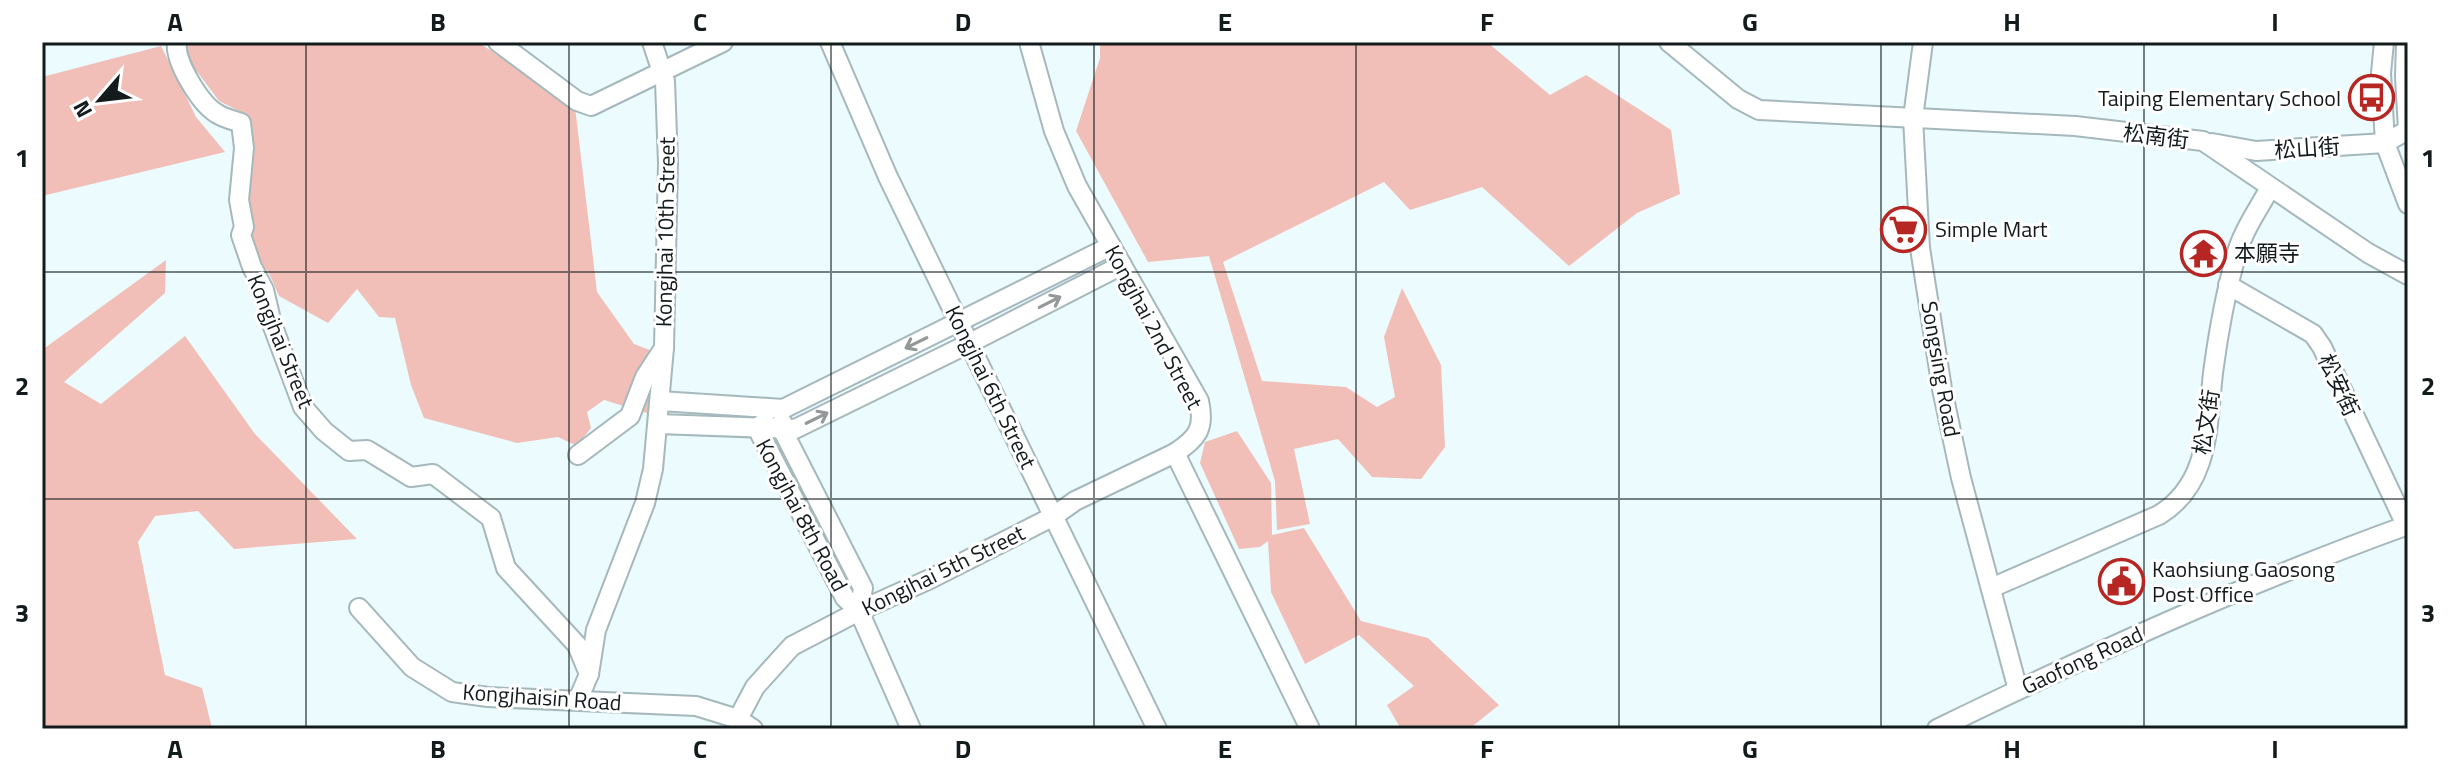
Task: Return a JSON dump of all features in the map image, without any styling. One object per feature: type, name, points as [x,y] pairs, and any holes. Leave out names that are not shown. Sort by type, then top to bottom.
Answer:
[{"type":"street","name":"Kongjhai Street","points":[[177,42],[176,48],[186,76],[198,92],[215,113],[241,123],[244,148],[239,200],[244,227],[241,235],[264,290],[272,324],[303,407],[324,431],[349,451],[367,450],[411,477],[433,474],[491,518],[506,568],[577,645],[589,674]]},
{"type":"street","points":[[498,42],[577,101],[591,106],[723,42]]},
{"type":"street","name":"Kongjhai 10th Street","points":[[589,674],[596,630],[645,503],[658,424],[664,348],[668,163],[665,81],[652,42]]},
{"type":"street","name":"Kongjhai 6th Street","points":[[830,42],[888,177],[1157,729]]},
{"type":"street","name":"Kongjhai 2nd Street","points":[[1029,42],[1054,131],[1077,186],[1199,401],[1203,419],[1199,431],[1175,453]]},
{"type":"street","name":"松南街","points":[[1669,42],[1738,99],[1759,110],[2075,126],[2203,141],[2368,253],[2408,275]]},
{"type":"street","name":"Songsing Road","points":[[1923,42],[1913,118],[1920,248],[1942,389],[1961,478],[2018,690]]},
{"type":"street","points":[[2384,42],[2381,73],[2385,143],[2408,204]]},
{"type":"street","points":[[2406,42],[2408,130]]},
{"type":"street","name":"松山街","points":[[2203,141],[2256,151],[2385,143],[2408,130]]},
{"type":"street","name":"松文街","points":[[1991,588],[2159,515],[2177,504],[2198,468],[2207,440],[2214,372],[2236,254],[2270,188]]},
{"type":"street","points":[[660,401],[783,409],[1111,246]]},
{"type":"street","points":[[658,424],[795,429],[1122,265]]},
{"type":"street","name":"松安街","points":[[2228,285],[2313,334],[2407,525]]},
{"type":"street","points":[[578,455],[630,416],[645,377],[664,348]]},
{"type":"street","name":"Kongjhai 8th Road","points":[[783,409],[757,428],[845,598],[859,611],[911,729]]},
{"type":"street","name":"Kongjhai 8th Road","points":[[783,409],[782,429],[863,588],[859,611]]},
{"type":"street","points":[[1175,453],[1310,729]]},
{"type":"street","name":"Kongjhai 5th Street","points":[[745,724],[755,687],[792,646],[1175,453]]},
{"type":"street","name":"Gaofong Road","points":[[1937,729],[2295,566],[2407,525]]},
{"type":"street","name":"Kongjhaisin Road","points":[[359,608],[412,667],[452,692],[488,697],[696,706],[745,724]]},
{"type":"street","points":[[578,700],[589,674]]},
{"type":"shaded area","points":[[187,42],[478,42],[575,107],[597,292],[634,344],[655,352],[650,414],[604,400],[587,412],[591,428],[577,446],[558,437],[517,443],[424,418],[411,385],[395,318],[379,317],[357,289],[328,323],[279,296],[268,271],[257,266],[240,223],[246,133],[243,113],[219,101],[187,58]]},
{"type":"shaded area","points":[[1100,42],[1487,42],[1550,95],[1586,75],[1671,130],[1680,194],[1637,213],[1569,266],[1482,187],[1410,210],[1384,182],[1223,262],[1262,381],[1346,387],[1377,407],[1395,397],[1384,337],[1402,288],[1441,365],[1445,447],[1421,479],[1372,477],[1338,439],[1294,449],[1310,524],[1277,530],[1275,481],[1209,256],[1148,262],[1076,131],[1100,58]]},
{"type":"shaded area","points":[[161,46],[196,117],[225,152],[42,196],[42,77]]},
{"type":"shaded area","points":[[166,260],[165,293],[64,382],[101,404],[185,336],[255,434],[357,539],[234,549],[198,511],[155,516],[138,542],[165,675],[202,688],[212,728],[42,729],[42,350]]},
{"type":"shaded area","points":[[1237,431],[1271,483],[1272,535],[1304,528],[1361,621],[1428,638],[1499,705],[1469,729],[1401,729],[1387,705],[1414,686],[1359,635],[1305,664],[1271,592],[1268,541],[1260,547],[1239,549],[1200,463],[1205,442]]},
{"type":"place","name":"Taiping Elementary School","points":[[2372,98]]},
{"type":"place","name":"Simple Mart","points":[[1904,229]]},
{"type":"place","name":"本願寺","points":[[2203,253]]},
{"type":"place","name":"Kaohsiung Gaosong Post Office","points":[[2121,582]]}]
